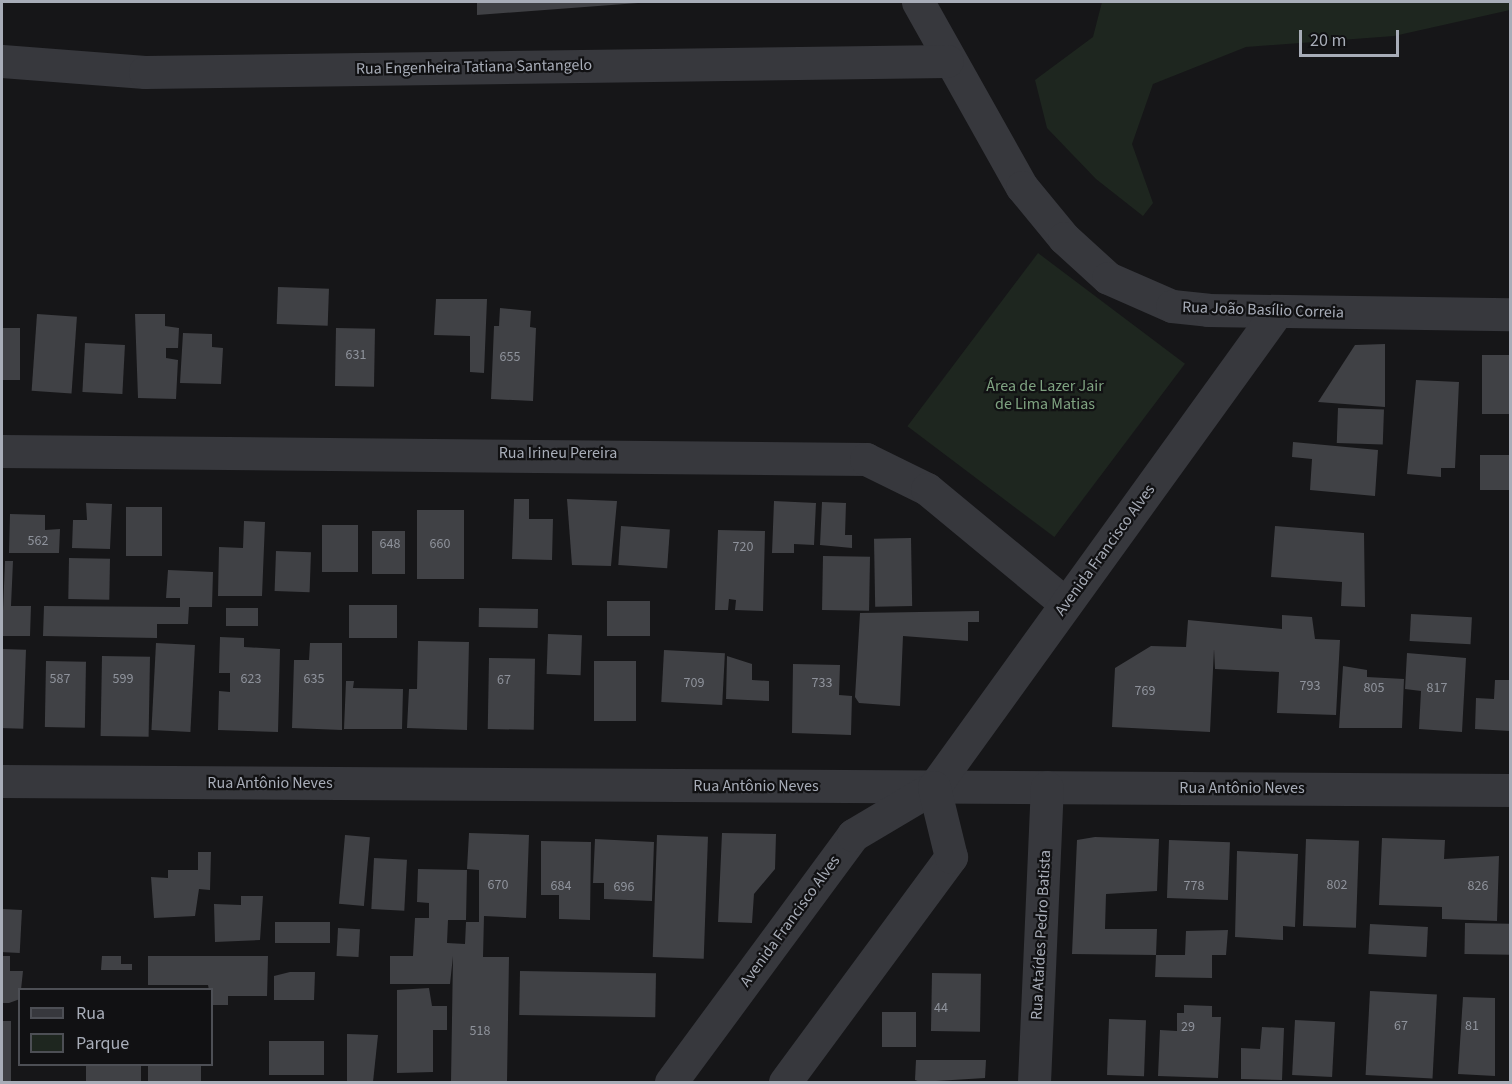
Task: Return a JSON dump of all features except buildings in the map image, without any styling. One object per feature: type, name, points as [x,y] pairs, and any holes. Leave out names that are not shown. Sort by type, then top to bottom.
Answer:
[{"type":"street","name":"Rua João Basílio Correia","points":[[918,2],[947,61],[1022,187],[1064,238],[1108,278],[1172,306],[1276,313],[1510,314]]},
{"type":"street","name":"Rua Engenheira Tatiana Santangelo","points":[[2,61],[145,72],[947,61]]},
{"type":"street","name":"Avenida Francisco Alves","points":[[672,1083],[853,835],[934,787],[1276,313]]},
{"type":"street","name":"Rua Irineu Pereira","points":[[2,451],[866,459],[927,489],[1066,604]]},
{"type":"street","name":"Rua Antônio Neves","points":[[2,781],[1510,790]]},
{"type":"street","points":[[785,1083],[951,857],[934,787]]},
{"type":"street","name":"Rua Ataídes Pedro Batista","points":[[1034,1083],[1047,787]]},
{"type":"green space","points":[[1102,2],[1510,2],[1510,10],[1394,36],[1246,47],[1153,84],[1132,144],[1153,203],[1143,216],[1096,179],[1047,128],[1035,80],[1093,37]]},
{"type":"green space","name":"Área de Lazer Jair de Lima Matias","points":[[1038,253],[1185,364],[1054,537],[907,426]]}]
